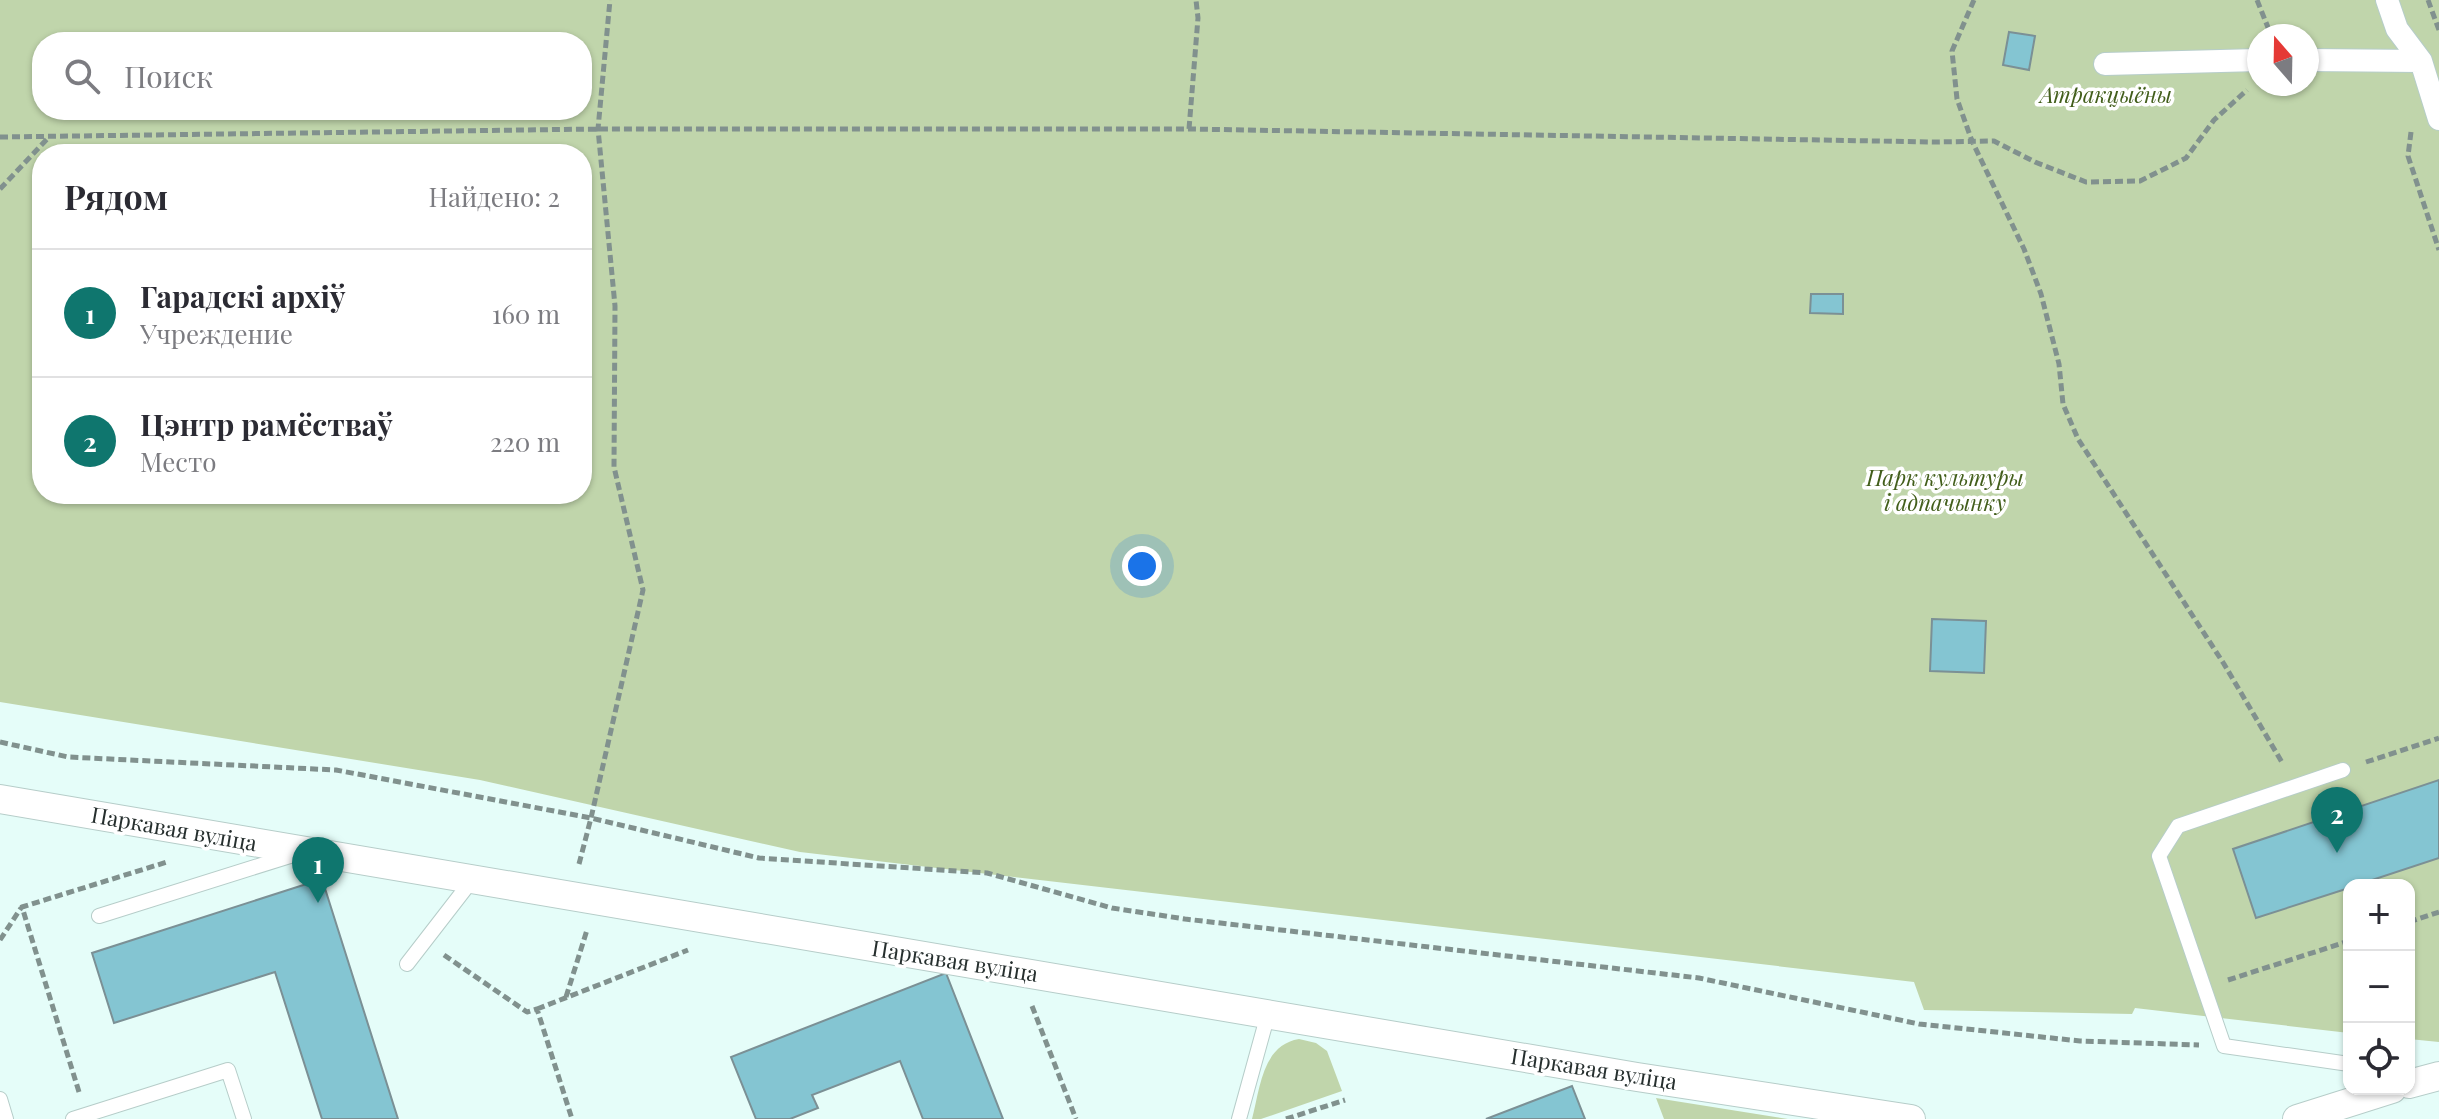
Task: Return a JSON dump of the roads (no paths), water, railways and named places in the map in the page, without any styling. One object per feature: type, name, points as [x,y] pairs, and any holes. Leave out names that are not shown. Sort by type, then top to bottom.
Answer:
[{"type":"street","points":[[2387,0],[2397,29],[2421,61],[2439,119]]},
{"type":"street","points":[[2105,64],[2247,60]]},
{"type":"street","points":[[2319,60],[2421,61]]},
{"type":"street","name":"Паркавая вуліца","points":[[0,799],[1637,1077],[1911,1119]]},
{"type":"street","points":[[2297,1119],[2373,1095]]},
{"type":"lane","points":[[2343,770],[2178,826],[2159,856],[2224,1046],[2343,1063]]},
{"type":"lane","points":[[99,916],[304,851]]},
{"type":"lane","points":[[407,964],[472,880]]},
{"type":"lane","points":[[1239,1119],[1268,1014]]},
{"type":"lane","points":[[80,1117],[228,1070],[244,1119]]},
{"type":"lane","points":[[0,1099],[6,1119]]},
{"type":"place","name":"Цэнтр рамёстваў","points":[[2337,853]]},
{"type":"place","name":"Гарадскі архіў","points":[[318,903]]},
{"type":"park label","name":"Атракцыёны","points":[[2106,95]]},
{"type":"park label","name":"Парк культуры і адпачынку","points":[[1945,490]]}]
